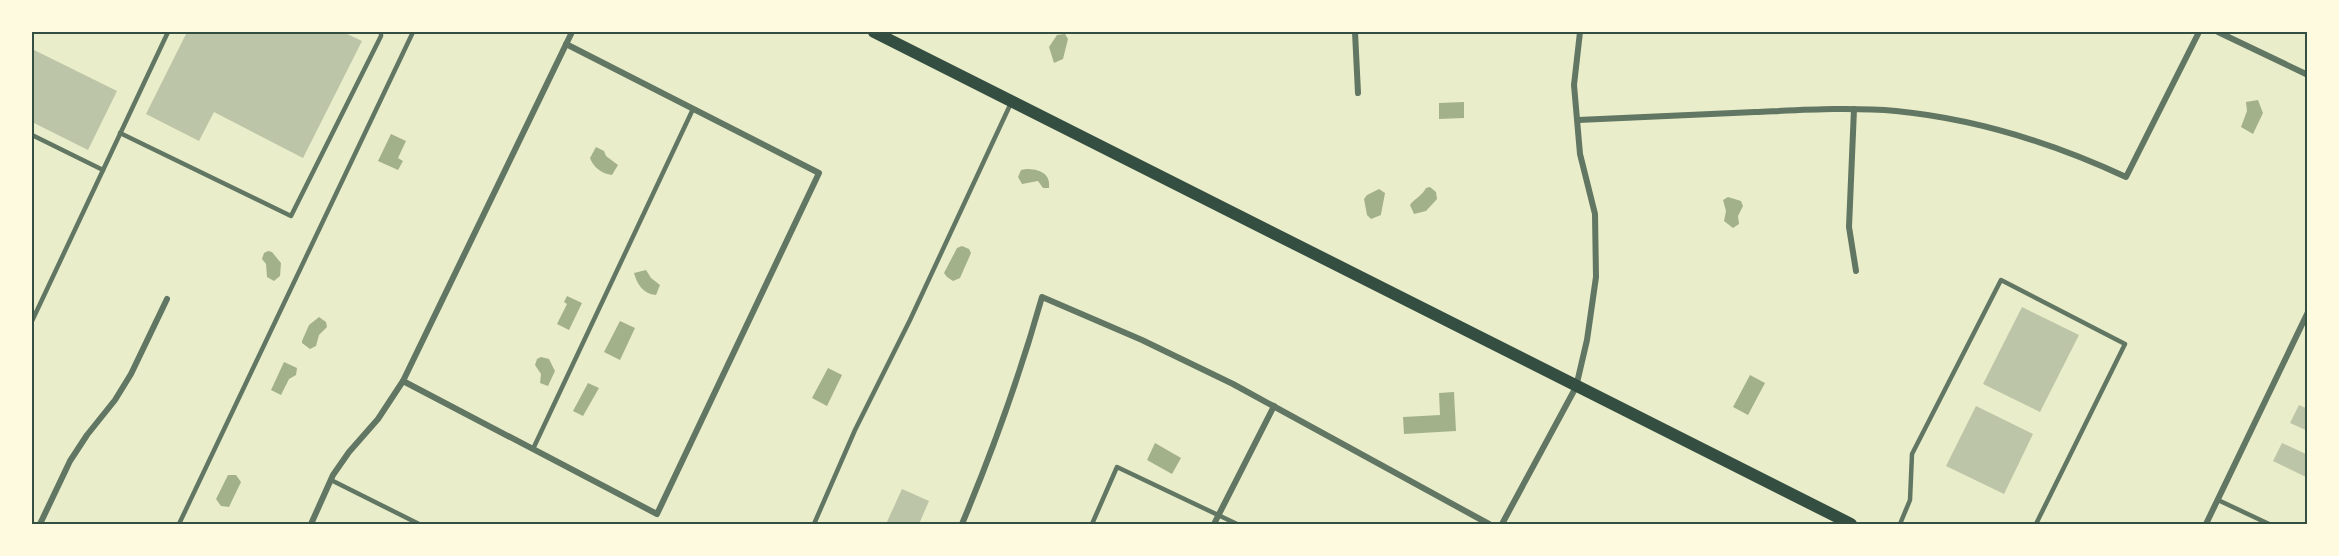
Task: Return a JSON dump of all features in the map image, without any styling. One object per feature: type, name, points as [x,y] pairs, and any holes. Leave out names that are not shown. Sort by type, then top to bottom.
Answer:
[{"type":"main road","points":[[874,32],[1851,525]]},
{"type":"street","points":[[311,525],[331,480],[348,452],[378,419],[403,381],[572,32]]},
{"type":"street","points":[[1355,32],[1358,93]]},
{"type":"street","points":[[1502,525],[1576,387],[1587,340],[1596,277],[1595,214],[1580,154],[1574,85],[1580,32]]},
{"type":"street","points":[[1578,120],[1854,109],[1935,116],[2037,140],[2085,158],[2126,177],[2199,32]]},
{"type":"street","points":[[2218,32],[2307,75]]},
{"type":"street","points":[[403,381],[657,514],[819,173],[566,44]]},
{"type":"street","points":[[1854,109],[1849,227],[1856,271]]},
{"type":"street","points":[[962,525],[1017,384],[1042,297],[1142,340],[1274,406],[1489,525]]},
{"type":"street","points":[[40,525],[70,461],[115,400],[131,374],[167,299]]},
{"type":"street","points":[[2206,525],[2307,312]]},
{"type":"street","points":[[1214,525],[1274,406]]},
{"type":"lane","points":[[32,321],[168,32]]},
{"type":"lane","points":[[120,133],[291,216],[381,32]]},
{"type":"lane","points":[[179,525],[413,32]]},
{"type":"lane","points":[[814,525],[855,430],[910,320],[1012,101]]},
{"type":"lane","points":[[533,449],[693,109]]},
{"type":"lane","points":[[32,135],[103,170]]},
{"type":"lane","points":[[1900,525],[1910,500],[1912,454],[2001,280],[2125,344],[2036,525]]},
{"type":"lane","points":[[1092,525],[1117,467],[1237,525]]},
{"type":"lane","points":[[331,480],[419,525]]},
{"type":"lane","points":[[2218,500],[2269,525]]},
{"type":"shaded area","points":[[1065,34],[1068,39],[1063,59],[1054,63],[1049,47],[1057,35]]},
{"type":"shaded area","points":[[2258,100],[2263,113],[2253,134],[2241,127],[2247,111],[2246,102]]},
{"type":"shaded area","points":[[1464,102],[1464,118],[1439,119],[1439,103]]},
{"type":"shaded area","points":[[391,134],[406,141],[398,158],[403,161],[398,170],[378,161]]},
{"type":"shaded area","points":[[596,147],[604,151],[606,156],[618,165],[612,175],[601,172],[591,161],[590,158]]},
{"type":"shaded area","points":[[1026,169],[1046,175],[1049,188],[1043,188],[1038,181],[1022,184],[1018,177],[1021,170]]},
{"type":"shaded area","points":[[1430,187],[1436,192],[1437,199],[1426,211],[1414,214],[1410,205],[1426,188]]},
{"type":"shaded area","points":[[1379,189],[1385,193],[1381,215],[1371,219],[1367,215],[1364,199]]},
{"type":"shaded area","points":[[1728,197],[1741,201],[1743,206],[1738,216],[1739,224],[1733,228],[1724,221],[1726,211],[1723,200]]},
{"type":"shaded area","points":[[962,246],[969,249],[971,253],[960,278],[953,281],[944,273],[957,248]]},
{"type":"shaded area","points":[[272,252],[281,263],[280,276],[274,281],[267,277],[266,264],[262,259],[264,253]]},
{"type":"shaded area","points":[[646,270],[651,278],[660,285],[656,295],[644,290],[635,277],[634,273]]},
{"type":"shaded area","points":[[567,296],[582,303],[569,330],[557,324],[567,304],[564,302]]},
{"type":"shaded area","points":[[319,317],[326,322],[327,327],[319,335],[316,346],[310,349],[302,341],[309,325]]},
{"type":"shaded area","points":[[620,321],[635,328],[620,360],[604,352]]},
{"type":"shaded area","points":[[541,357],[549,359],[555,371],[548,386],[540,383],[541,374],[535,365],[537,359]]},
{"type":"shaded area","points":[[284,362],[297,368],[296,375],[289,379],[281,395],[271,390]]},
{"type":"shaded area","points":[[828,368],[842,375],[827,406],[812,398]]},
{"type":"shaded area","points":[[1750,375],[1765,383],[1748,415],[1733,407]]},
{"type":"shaded area","points":[[588,383],[599,388],[583,416],[573,411]]},
{"type":"shaded area","points":[[1454,392],[1456,431],[1404,434],[1403,417],[1440,415],[1439,393]]},
{"type":"shaded area","points":[[1155,443],[1181,458],[1172,474],[1147,460]]},
{"type":"shaded area","points":[[228,475],[236,475],[241,482],[229,507],[221,506],[216,499]]},
{"type":"building","points":[[187,32],[343,32],[362,41],[303,158],[214,112],[199,141],[146,114]]},
{"type":"building","points":[[32,49],[117,91],[88,150],[32,122]]},
{"type":"building","points":[[2022,307],[2079,335],[2040,412],[1983,384]]},
{"type":"building","points":[[2299,405],[2308,409],[2308,431],[2290,423]]},
{"type":"building","points":[[1976,406],[2033,434],[2004,494],[1946,466]]},
{"type":"building","points":[[2282,443],[2308,455],[2308,478],[2273,461]]},
{"type":"building","points":[[902,489],[929,501],[919,524],[886,524]]}]
